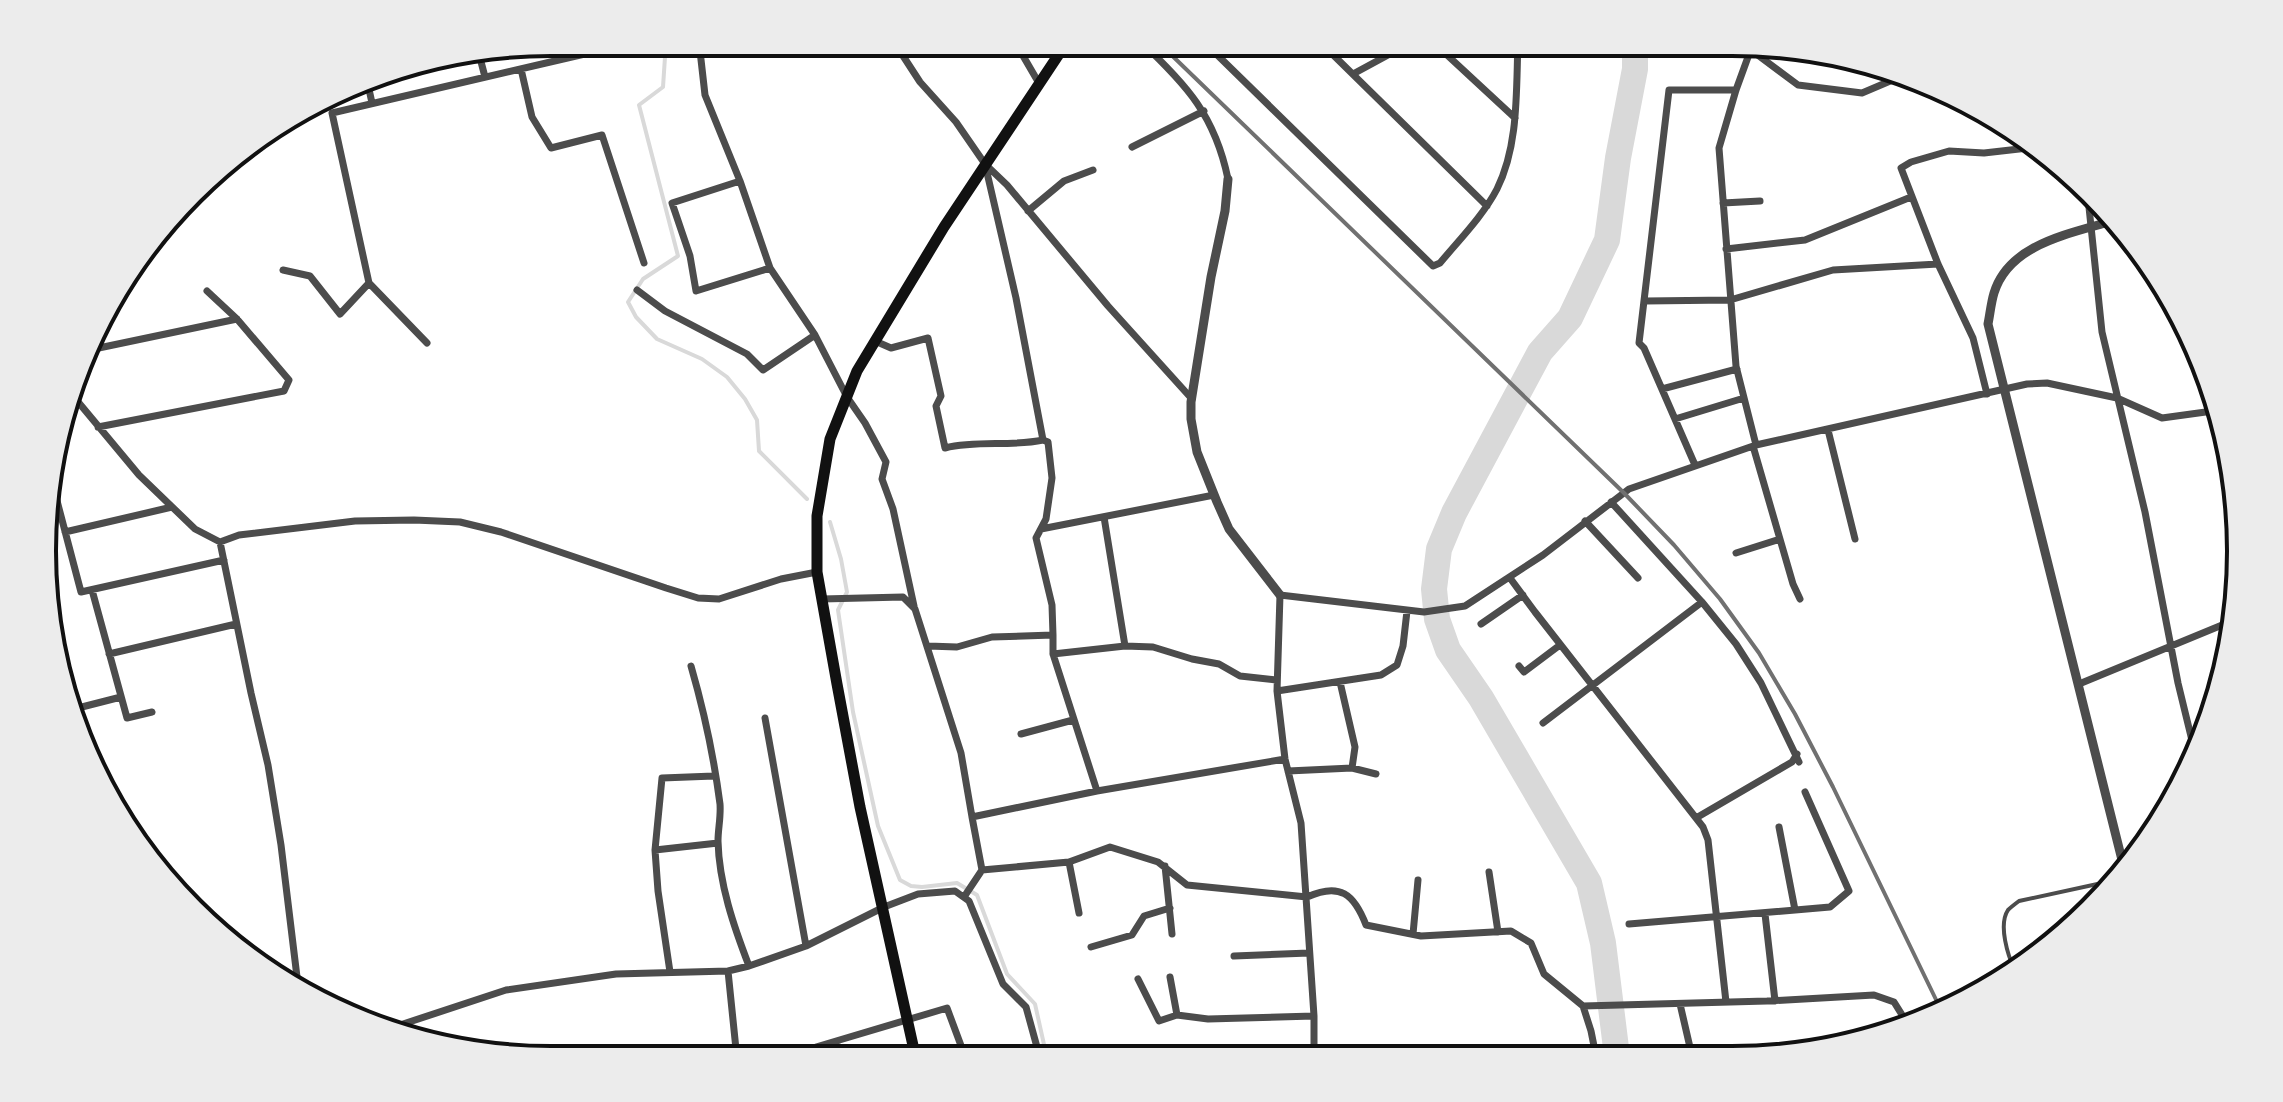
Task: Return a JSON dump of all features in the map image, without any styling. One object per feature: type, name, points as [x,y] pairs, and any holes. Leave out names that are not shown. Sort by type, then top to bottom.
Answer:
[{"type":"main road","points":[[913,1046],[860,807],[817,572],[817,516],[830,439],[857,371],[944,227],[1058,56]]},
{"type":"street","points":[[427,343],[369,283],[332,113],[576,56]]},
{"type":"street","points":[[701,56],[705,95],[740,181],[770,268],[815,335],[886,462],[882,479],[893,509],[915,609],[961,753],[982,870],[964,897]]},
{"type":"street","points":[[903,56],[985,164],[1192,399]]},
{"type":"street","points":[[1023,56],[1040,85]]},
{"type":"street","points":[[1156,56],[1204,111],[1222,152],[1228,179],[1191,419],[1197,452],[1229,529],[1280,595],[1276,680],[1285,759],[1301,823],[1314,1046]]},
{"type":"street","points":[[1218,56],[1433,266],[1440,263],[1487,206],[1498,187],[1509,153],[1515,118],[1517,56]]},
{"type":"street","points":[[1334,56],[1487,206]]},
{"type":"street","points":[[1353,74],[1386,56]]},
{"type":"street","points":[[1448,56],[1515,118]]},
{"type":"street","points":[[1749,57],[1719,148],[1730,300],[1737,369],[1754,446],[1800,599]]},
{"type":"street","points":[[1763,57],[1798,85],[1862,93],[1889,81]]},
{"type":"street","points":[[481,61],[485,77]]},
{"type":"street","points":[[521,69],[532,117],[551,148],[602,135],[644,263]]},
{"type":"street","points":[[1695,465],[1644,348],[1639,343],[1669,90],[1736,90]]},
{"type":"street","points":[[369,91],[372,103]]},
{"type":"street","points":[[1132,147],[1204,111]]},
{"type":"street","points":[[1987,394],[1973,338],[1938,264],[1901,168],[1949,151],[1984,153],[2020,149]]},
{"type":"street","points":[[985,164],[1016,298],[1043,440]]},
{"type":"street","points":[[1028,211],[1064,181],[1093,170]]},
{"type":"street","points":[[740,181],[672,203],[690,256],[696,291],[770,268]]},
{"type":"street","points":[[1726,249],[1805,240],[1911,197]]},
{"type":"street","points":[[1723,203],[1760,201]]},
{"type":"street","points":[[2089,209],[2102,332],[2145,512],[2191,736]]},
{"type":"street","points":[[2103,224],[2034,246],[2007,268],[1995,291],[1988,324],[2121,857]]},
{"type":"street","points":[[1645,301],[1730,300],[1833,270],[1938,264]]},
{"type":"street","points":[[283,270],[310,276],[340,314],[369,283]]},
{"type":"street","points":[[637,290],[665,311],[747,354],[763,370],[815,335]]},
{"type":"street","points":[[98,427],[284,391],[289,380],[237,319],[207,291]]},
{"type":"street","points":[[100,348],[237,319]]},
{"type":"street","points":[[875,341],[891,348],[928,338],[941,396],[936,406],[945,448],[964,444],[1048,442],[1052,478],[1046,519],[1036,538],[1052,605],[1053,654],[1097,791]]},
{"type":"street","points":[[1662,389],[1737,369]]},
{"type":"street","points":[[1280,595],[1407,611],[1424,612],[1465,606],[1543,555],[1629,489],[1754,446],[2027,384],[2047,383],[2117,398],[2162,418],[2207,412]]},
{"type":"street","points":[[1675,419],[1744,398]]},
{"type":"street","points":[[79,403],[139,475],[195,529],[220,542],[239,535],[355,521],[460,522],[501,532],[687,595],[719,599],[781,579],[817,572]]},
{"type":"street","points":[[1828,430],[1855,539]]},
{"type":"street","points":[[1041,529],[1214,495]]},
{"type":"street","points":[[1611,502],[1736,644],[1761,683],[1798,758],[1696,818]]},
{"type":"street","points":[[58,506],[81,592],[224,560]]},
{"type":"street","points":[[65,532],[172,507]]},
{"type":"street","points":[[1104,517],[1125,646]]},
{"type":"street","points":[[1585,521],[1638,578]]},
{"type":"street","points":[[1736,553],[1780,539]]},
{"type":"street","points":[[220,542],[268,765],[297,976]]},
{"type":"street","points":[[1510,578],[1703,827],[1708,840],[1726,1002]]},
{"type":"street","points":[[92,590],[127,718],[152,712]]},
{"type":"street","points":[[1481,624],[1523,595]]},
{"type":"street","points":[[822,599],[903,597],[915,609]]},
{"type":"street","points":[[1543,723],[1702,602]]},
{"type":"street","points":[[1277,691],[1381,675],[1397,665],[1403,646],[1407,611]]},
{"type":"street","points":[[109,654],[236,624]]},
{"type":"street","points":[[2079,684],[2221,625]]},
{"type":"street","points":[[928,646],[957,647],[992,637],[1053,635]]},
{"type":"street","points":[[1519,666],[1524,672],[1560,645]]},
{"type":"street","points":[[1053,654],[1125,646],[1153,647],[1219,664],[1240,676],[1276,680]]},
{"type":"street","points":[[691,666],[720,808],[718,843],[734,927],[749,966]]},
{"type":"street","points":[[1340,682],[1355,747],[1352,768]]},
{"type":"street","points":[[81,707],[121,697]]},
{"type":"street","points":[[765,718],[806,946]]},
{"type":"street","points":[[1021,734],[1073,720]]},
{"type":"street","points":[[972,817],[1097,791],[1285,759]]},
{"type":"street","points":[[1288,771],[1352,768],[1376,774]]},
{"type":"street","points":[[670,972],[655,850],[662,778],[714,776]]},
{"type":"street","points":[[1629,924],[1830,907],[1849,891],[1805,792]]},
{"type":"street","points":[[1779,827],[1795,910]]},
{"type":"street","points":[[655,850],[718,843]]},
{"type":"street","points":[[982,870],[1069,862],[1110,847],[1158,862],[1187,885],[1307,897],[1323,889],[1345,894],[1357,903],[1366,925],[1421,936],[1511,931],[1531,943],[1544,974],[1587,1006],[1874,995],[1894,1002],[1902,1015]]},
{"type":"street","points":[[1069,862],[1079,913]]},
{"type":"street","points":[[1165,866],[1172,934]]},
{"type":"street","points":[[1489,872],[1498,932]]},
{"type":"street","points":[[1413,934],[1418,880]]},
{"type":"street","points":[[404,1024],[506,990],[616,974],[728,971],[749,966],[806,946],[884,907],[918,894],[955,891],[969,901],[1003,984],[1026,1007],[1037,1046]]},
{"type":"street","points":[[1091,947],[1132,935],[1144,916],[1170,908]]},
{"type":"street","points":[[1765,914],[1775,1001]]},
{"type":"street","points":[[1234,956],[1309,953]]},
{"type":"street","points":[[728,971],[736,1046]]},
{"type":"street","points":[[1170,977],[1177,1015]]},
{"type":"street","points":[[1138,979],[1159,1021],[1177,1015],[1208,1019],[1314,1016]]},
{"type":"street","points":[[1680,1004],[1690,1046]]},
{"type":"street","points":[[1587,1006],[1594,1046]]},
{"type":"street","points":[[819,1046],[947,1008],[961,1046]]},
{"type":"street","points":[[836,1041],[838,1046]]},
{"type":"lane","points":[[2011,960],[2004,922],[2008,911],[2019,901],[2098,884]]},
{"type":"waterway","points":[[665,56],[663,87],[639,105],[678,256],[643,279],[628,302],[636,317],[657,339],[702,359],[727,377],[757,420],[759,451],[807,499]]},
{"type":"waterway","points":[[1616,1046],[1603,943],[1589,883],[1481,698],[1448,650],[1437,619],[1434,589],[1439,549],[1454,513],[1540,352],[1570,318],[1607,240],[1635,56]]},
{"type":"waterway","points":[[830,522],[847,592],[838,610],[853,712],[878,826],[900,880],[922,887],[957,883],[977,895],[1007,974],[1035,1004],[1044,1046]]},
{"type":"railway","points":[[1172,56],[1624,493],[1720,599],[1759,653],[1795,714],[1937,1001]]}]
